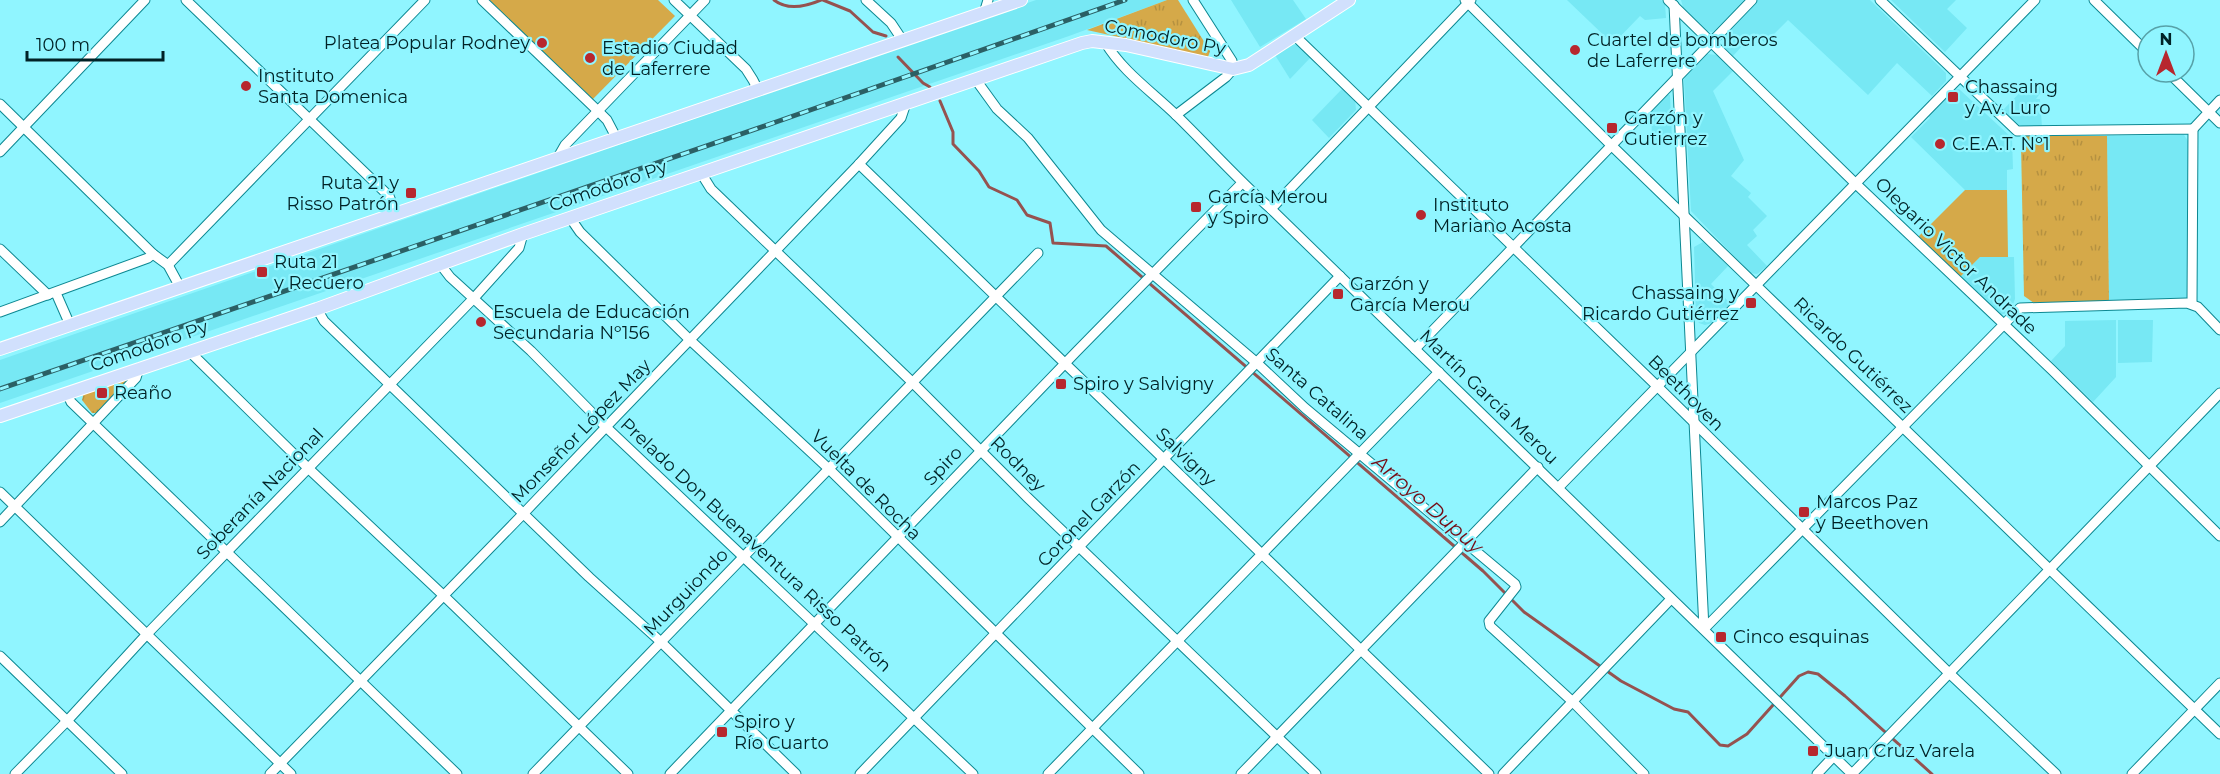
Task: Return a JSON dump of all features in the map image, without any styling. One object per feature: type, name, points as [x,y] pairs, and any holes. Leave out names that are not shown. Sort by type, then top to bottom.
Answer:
[{"type":"main road","points":[[0,349],[1021,0]]},
{"type":"main road","name":"Comodoro Py","points":[[0,416],[317,309],[523,234],[1082,43],[1105,42],[1233,69],[1249,65],[1349,0]]},
{"type":"street","points":[[0,152],[145,0]]},
{"type":"street","points":[[186,0],[389,196],[396,214]]},
{"type":"street","points":[[168,265],[425,0]]},
{"type":"street","points":[[482,0],[607,120],[617,139]]},
{"type":"street","points":[[674,0],[746,69],[758,90]]},
{"type":"street","points":[[557,159],[565,145],[705,0]]},
{"type":"street","points":[[866,0],[891,23],[903,41]]},
{"type":"street","points":[[984,13],[988,0]]},
{"type":"street","points":[[1193,0],[1232,61],[1233,69]]},
{"type":"street","points":[[1415,349],[1752,0]]},
{"type":"street","points":[[1880,0],[2017,131],[2193,129]]},
{"type":"street","points":[[1559,487],[1659,388],[1756,285],[2035,0]]},
{"type":"street","points":[[2094,0],[2136,41]]},
{"type":"street","points":[[1271,208],[1468,1]]},
{"type":"street","name":"Ricardo Gutiérrez","points":[[1468,1],[1611,145],[2220,734]]},
{"type":"street","points":[[1672,2],[1704,629]]},
{"type":"street","name":"Olegario Victor Andrade","points":[[1672,2],[1711,43],[2004,324],[2220,536]]},
{"type":"street","name":"Beethoven","points":[[1294,35],[1948,672],[2056,774]]},
{"type":"street","name":"Martín García Merou","points":[[1105,42],[1114,58],[1176,115],[1242,183],[1271,208],[1559,487],[1852,774]]},
{"type":"street","name":"Comodoro Py","points":[[1176,115],[1226,77],[1233,69]]},
{"type":"street","name":"Santa Catalina","points":[[976,80],[997,109],[1028,138],[1062,179],[1095,225],[1151,276],[1462,543],[1515,584],[1516,587],[1489,621],[1490,626],[1573,702],[1644,774]]},
{"type":"street","points":[[2181,84],[2220,123]]},
{"type":"street","points":[[2192,304],[2193,129],[2220,100]]},
{"type":"street","name":"Monseñor López May","points":[[270,774],[859,164],[901,118],[906,103]]},
{"type":"street","points":[[0,104],[153,254],[168,265],[180,287]]},
{"type":"street","name":"Salvigny","points":[[859,164],[1165,459],[1261,555],[1362,649],[1488,774]]},
{"type":"street","name":"Rodney","points":[[701,173],[706,183],[982,450],[1028,498],[1316,774]]},
{"type":"street","name":"Spiro","points":[[670,774],[1242,183]]},
{"type":"street","name":"Vuelta de Rocha","points":[[571,219],[580,232],[829,470],[1139,774]]},
{"type":"street","name":"Soberanía Nacional","points":[[15,774],[147,634],[474,298],[519,248],[523,234]]},
{"type":"street","points":[[0,249],[52,294],[70,325]]},
{"type":"street","name":"Murguiondo","points":[[533,774],[1038,253]]},
{"type":"street","points":[[0,312],[148,258],[153,254]]},
{"type":"street","name":"Prelado Don Buenaventura Risso Patrón","points":[[440,264],[450,277],[531,351],[606,427],[973,774]]},
{"type":"street","name":"Coronel Garzón","points":[[860,774],[1340,276]]},
{"type":"street","points":[[1704,629],[2020,308],[2192,304],[2198,307],[2220,330]]},
{"type":"street","points":[[317,309],[324,321],[661,642],[795,774]]},
{"type":"street","points":[[189,351],[628,774]]},
{"type":"street","points":[[0,522],[136,378],[139,368]]},
{"type":"street","points":[[1048,774],[1439,372]]},
{"type":"street","points":[[67,393],[71,402],[457,774]]},
{"type":"street","points":[[1852,774],[1948,672],[2220,393]]},
{"type":"street","points":[[1241,774],[1538,467]]},
{"type":"street","points":[[0,492],[291,774]]},
{"type":"street","points":[[1503,774],[1671,598]]},
{"type":"street","points":[[0,656],[122,774]]},
{"type":"street","points":[[2132,774],[2220,683]]},
{"type":"street","points":[[1817,774],[1833,757]]},
{"type":"shaded area","points":[[1036,0],[1167,0],[1069,36],[0,403],[0,360]]},
{"type":"shaded area","points":[[1231,0],[1293,0],[1306,19],[1260,47]]},
{"type":"shaded area","points":[[1567,0],[1661,0],[1665,4],[1666,18],[1645,20],[1640,16],[1613,44]]},
{"type":"shaded area","points":[[1681,0],[1744,0],[1712,32],[1707,31],[1684,11]]},
{"type":"shaded area","points":[[1758,0],[1870,0],[1946,73],[1946,81],[1932,96],[1897,63],[1868,95],[1788,20],[1765,43],[1754,33],[1733,56],[1723,46],[1722,39]]},
{"type":"shaded area","points":[[1891,0],[1956,0],[1947,9],[1967,28],[1945,52]]},
{"type":"shaded area","points":[[1291,44],[1298,45],[1311,57],[1290,79],[1275,55]]},
{"type":"shaded area","points":[[1717,55],[1733,71],[1713,91],[1744,160],[1731,176],[1751,193],[1748,197],[1767,216],[1753,230],[1757,236],[1747,245],[1767,266],[1757,274],[1750,273],[1691,211],[1684,80],[1685,75],[1702,56]]},
{"type":"shaded area","points":[[2033,79],[2044,88],[2036,99],[2040,99],[2042,127],[2024,127],[2003,110]]},
{"type":"shaded area","points":[[1343,88],[1355,99],[1356,110],[1329,138],[1312,120]]},
{"type":"shaded area","points":[[1959,89],[2012,138],[2013,169],[2007,170],[2007,190],[1965,190],[1911,137],[1930,118],[1928,116],[1952,90]]},
{"type":"shaded area","points":[[1666,94],[1670,95],[1672,139],[1652,140],[1651,108]]},
{"type":"shaded area","points":[[2184,135],[2188,141],[2187,297],[2186,299],[2109,302],[2107,136]]},
{"type":"shaded area","points":[[1703,242],[1728,266],[1711,284],[1731,304],[1712,323],[1705,325],[1699,323],[1696,317],[1694,247]]},
{"type":"shaded area","points":[[1980,257],[2014,257],[2015,299],[2012,307],[2004,314],[1999,315],[1959,278]]},
{"type":"shaded area","points":[[2116,320],[2116,377],[2093,402],[2051,361],[2065,346],[2065,321]]},
{"type":"shaded area","points":[[2118,320],[2153,320],[2152,362],[2118,363]]},
{"type":"green space","name":"Estadio Ciudad de Laferrere","points":[[488,0],[658,0],[675,16],[591,101]]},
{"type":"green space","points":[[1167,0],[1178,0],[1210,51],[1208,57],[1087,30]]},
{"type":"green space","points":[[2026,136],[2107,136],[2109,302],[2034,303],[2024,296],[2021,143]]},
{"type":"green space","points":[[1965,190],[2007,190],[2008,257],[1980,257],[1959,278],[1918,237]]},
{"type":"green space","points":[[129,376],[131,379],[97,413],[92,413],[82,400],[84,392]]},
{"type":"waterway","points":[[774,0],[791,6],[804,6],[821,0]]},
{"type":"waterway","points":[[823,0],[850,11],[873,32],[886,36]]},
{"type":"waterway","name":"Arroyo Dupuy","points":[[898,57],[923,83],[930,87]]},
{"type":"waterway","name":"Arroyo Dupuy","points":[[940,101],[953,132],[953,144],[979,171],[989,187],[1017,200],[1027,215],[1050,223],[1053,243],[1106,246],[1483,571],[1524,612],[1621,681],[1674,709],[1688,712],[1720,745],[1728,746],[1747,734],[1799,676],[1808,672],[1818,674],[1932,774]]},
{"type":"railway","points":[[0,389],[1125,0]]},
{"type":"place","name":"Platea Popular Rodney","points":[[542,43]]},
{"type":"place","name":"Cuartel de bomberos de Laferrere","points":[[1575,50]]},
{"type":"place","name":"Estadio Ciudad de Laferrere","points":[[590,58]]},
{"type":"place","name":"Instituto Santa Domenica","points":[[246,86]]},
{"type":"place","name":"Chassaing y Av. Luro","points":[[1953,97]]},
{"type":"place","name":"Garzón y Gutierrez","points":[[1612,128]]},
{"type":"place","name":"C.E.A.T. Nº1","points":[[1940,144]]},
{"type":"place","name":"Ruta 21 y Risso Patrón","points":[[411,193]]},
{"type":"place","name":"García Merou y Spiro","points":[[1196,207]]},
{"type":"place","name":"Instituto Mariano Acosta","points":[[1421,215]]},
{"type":"place","name":"Ruta 21 y Recuero","points":[[262,272]]},
{"type":"place","name":"Garzón y García Merou","points":[[1338,294]]},
{"type":"place","name":"Chassaing y Ricardo Gutiérrez","points":[[1751,303]]},
{"type":"place","name":"Escuela de Educación Secundaria Nº156","points":[[481,322]]},
{"type":"place","name":"Spiro y Salvigny","points":[[1061,384]]},
{"type":"place","name":"Reaño","points":[[102,393]]},
{"type":"place","name":"Marcos Paz y Beethoven","points":[[1804,512]]},
{"type":"place","name":"Cinco esquinas","points":[[1721,637]]},
{"type":"place","name":"Spiro y Río Cuarto","points":[[722,732]]},
{"type":"place","name":"Juan Cruz Varela","points":[[1813,751]]}]
